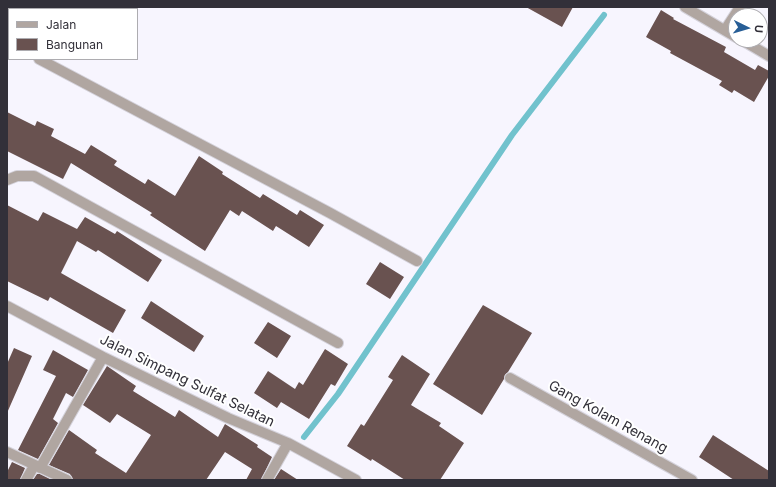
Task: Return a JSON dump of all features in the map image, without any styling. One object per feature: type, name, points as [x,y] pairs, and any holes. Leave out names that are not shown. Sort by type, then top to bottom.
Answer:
[{"type":"street","points":[[684,7],[728,32]]},
{"type":"street","points":[[725,30],[740,7]]},
{"type":"street","points":[[756,48],[769,56]]},
{"type":"street","points":[[41,60],[330,212],[417,261]]},
{"type":"street","points":[[7,180],[16,176],[34,176],[338,343]]},
{"type":"street","name":"Jalan Simpang Sulfat Selatan","points":[[7,306],[103,357],[228,418],[288,443],[356,480]]},
{"type":"street","points":[[26,480],[37,467],[103,357]]},
{"type":"street","name":"Gang Kolam Renang","points":[[510,378],[692,480]]},
{"type":"street","points":[[267,480],[288,443]]},
{"type":"street","points":[[7,452],[67,480]]},
{"type":"building","points":[[526,7],[573,7],[562,27]]},
{"type":"building","points":[[661,10],[674,18],[673,19],[726,47],[724,52],[755,70],[758,65],[769,71],[769,76],[754,102],[734,90],[732,93],[719,85],[722,81],[670,53],[671,51],[646,37]]},
{"type":"building","points":[[7,112],[35,126],[37,121],[54,129],[51,136],[85,154],[91,145],[117,161],[114,165],[145,184],[148,179],[175,196],[199,156],[223,172],[222,174],[260,198],[263,194],[297,215],[300,210],[324,225],[309,247],[276,226],[273,231],[242,211],[239,216],[230,210],[205,251],[150,215],[152,213],[71,163],[63,179],[7,151]]},
{"type":"building","points":[[7,205],[38,221],[43,212],[77,229],[85,217],[115,234],[117,231],[162,260],[148,282],[98,250],[96,252],[77,241],[61,273],[126,310],[113,333],[50,297],[48,301],[7,281]]},
{"type":"building","points":[[380,262],[404,277],[390,299],[366,284]]},
{"type":"building","points":[[151,301],[204,336],[194,352],[141,318]]},
{"type":"building","points":[[483,305],[532,333],[482,415],[433,384]]},
{"type":"building","points":[[268,322],[291,336],[277,358],[254,343]]},
{"type":"building","points":[[14,348],[32,356],[7,413],[7,364]]},
{"type":"building","points":[[325,349],[348,364],[335,386],[331,384],[309,419],[281,402],[277,408],[254,393],[268,371],[295,389],[299,382],[303,385]]},
{"type":"building","points":[[53,350],[88,370],[73,397],[66,393],[53,419],[58,423],[38,459],[18,450],[56,376],[43,370]]},
{"type":"building","points":[[402,355],[430,374],[411,405],[441,423],[439,426],[464,443],[440,480],[405,480],[372,459],[371,461],[347,446],[361,424],[364,426],[393,380],[388,377]]},
{"type":"building","points":[[107,366],[136,386],[133,391],[175,417],[179,410],[218,437],[225,424],[258,445],[257,447],[272,457],[261,480],[246,480],[252,469],[225,452],[206,480],[73,480],[70,474],[49,465],[69,430],[97,450],[95,453],[126,473],[151,435],[117,414],[110,423],[83,405]]},
{"type":"building","points":[[713,435],[769,471],[769,480],[734,480],[699,457]]},
{"type":"building","points":[[12,462],[25,468],[20,480],[7,480],[7,472]]},
{"type":"building","points":[[281,469],[298,480],[274,480]]},
{"type":"building","points":[[37,474],[40,474],[52,480],[33,480]]},
{"type":"waterway","points":[[304,437],[338,394],[512,135],[604,15]]}]
